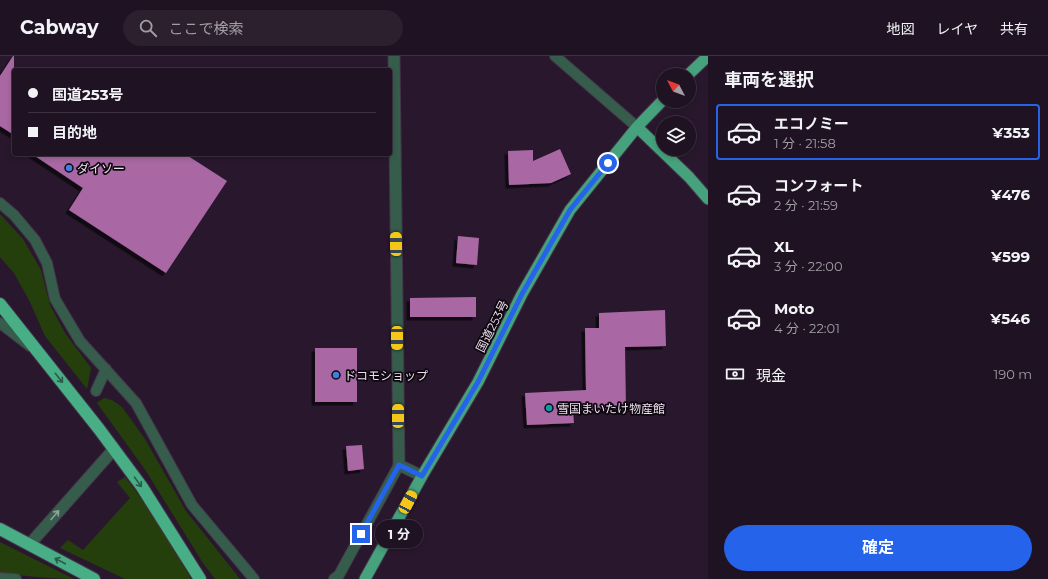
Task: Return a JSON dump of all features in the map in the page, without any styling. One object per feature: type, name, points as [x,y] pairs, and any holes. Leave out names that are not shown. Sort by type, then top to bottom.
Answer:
[{"type":"highway","points":[[695,68],[708,56]]},
{"type":"highway","name":"国道253号","points":[[365,579],[422,476],[478,382],[522,294],[570,210],[637,128],[656,108]]},
{"type":"highway","points":[[637,128],[689,177],[708,199]]},
{"type":"highway","points":[[0,304],[42,356],[142,487],[200,579]]},
{"type":"highway","points":[[0,529],[94,579]]},
{"type":"street","points":[[394,56],[399,465],[422,476]]},
{"type":"street","points":[[29,544],[114,449]]},
{"type":"lane","points":[[555,56],[637,128]]},
{"type":"lane","points":[[0,203],[14,215],[35,240],[46,263],[55,299],[80,341],[136,403],[192,505],[254,579]]},
{"type":"lane","points":[[0,323],[42,356]]},
{"type":"lane","points":[[96,391],[106,369]]},
{"type":"lane","points":[[334,579],[339,575],[399,465]]},
{"type":"lane","points":[[0,578],[16,579]]},
{"type":"green space","points":[[0,214],[23,239],[41,270],[50,305],[65,333],[91,368],[87,389],[45,336],[29,300],[14,273],[0,257]]},
{"type":"green space","points":[[104,398],[112,400],[122,407],[145,439],[186,511],[240,579],[215,579],[203,563],[146,471],[97,403]]},
{"type":"green space","points":[[125,477],[156,518],[191,579],[125,579],[60,548],[68,540],[83,550],[130,498],[117,482]]},
{"type":"green space","points":[[0,542],[74,579],[0,574]]},
{"type":"building","points":[[14,56],[14,68],[12,68],[12,134],[0,126],[0,76]]},
{"type":"building","points":[[560,149],[571,174],[551,183],[509,185],[508,151],[533,150],[533,161]]},
{"type":"building","points":[[35,156],[188,156],[227,181],[166,273],[69,210],[83,188]]},
{"type":"building","points":[[458,236],[479,238],[477,265],[456,263]]},
{"type":"building","points":[[476,297],[476,317],[410,317],[410,298]]},
{"type":"building","points":[[665,310],[666,346],[625,347],[626,409],[573,411],[574,423],[527,425],[525,393],[586,390],[585,328],[599,328],[599,313]]},
{"type":"building","name":"ドコモショップ","points":[[315,348],[357,348],[357,402],[315,402]]},
{"type":"building","points":[[362,445],[364,469],[348,471],[346,446]]},
{"type":"place","name":"ダイソー","points":[[69,168]]},
{"type":"place","name":"ドコモショップ","points":[[336,375]]},
{"type":"place","name":"雪国まいたけ物産館","points":[[549,408]]},
{"type":"route","points":[[361,534],[399,465],[422,476],[478,382],[522,294],[570,210],[608,163]]}]
